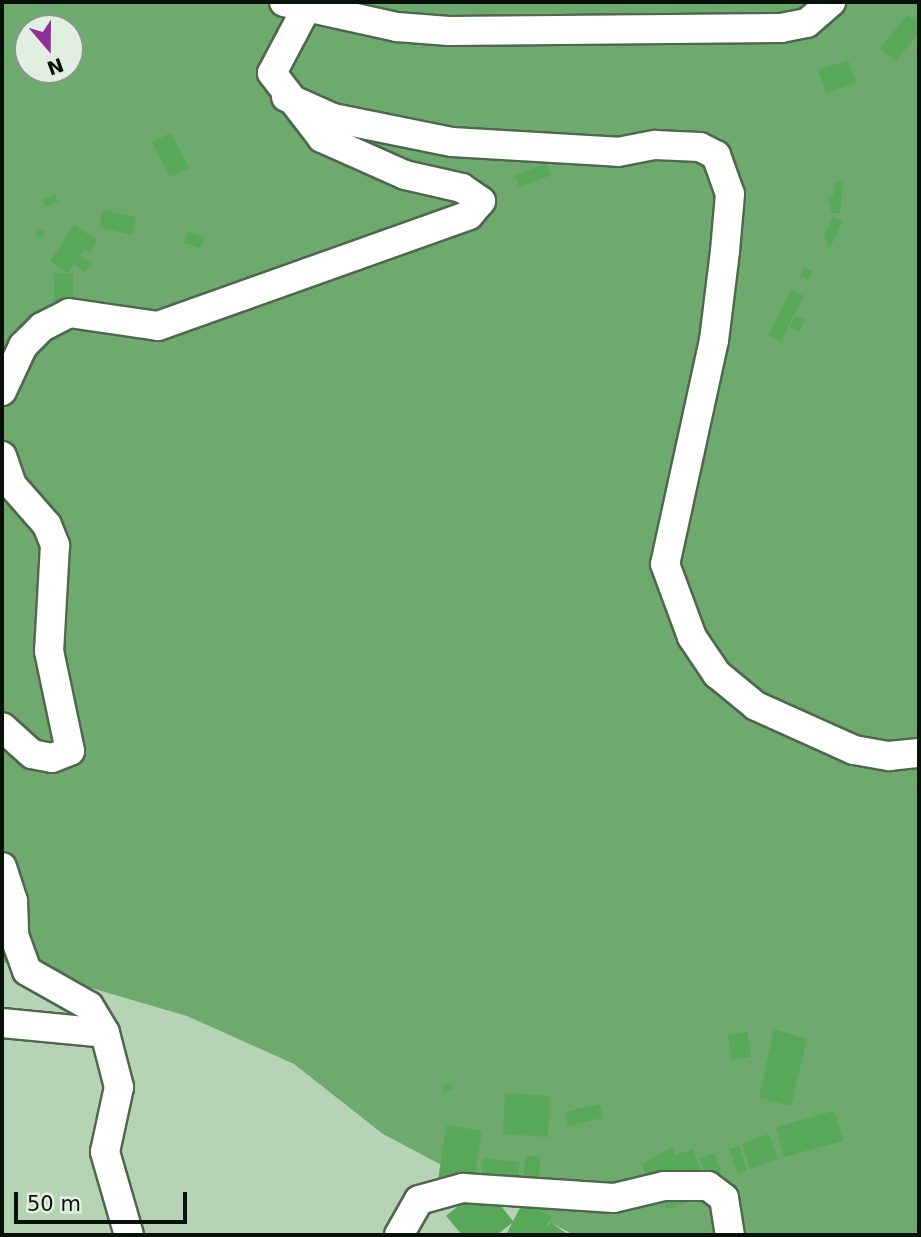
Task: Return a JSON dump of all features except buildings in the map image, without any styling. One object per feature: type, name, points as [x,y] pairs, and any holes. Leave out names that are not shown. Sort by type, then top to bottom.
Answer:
[{"type":"street","points":[[2,391],[23,346],[42,327],[69,313],[159,326],[469,215],[481,201],[462,188],[405,175],[323,138],[286,97],[272,73],[296,4],[397,27],[463,31],[781,28],[807,23],[831,2]]},
{"type":"street","points":[[286,97],[333,118],[452,142],[618,152],[655,145],[700,148],[716,155],[730,194],[726,250],[714,340],[665,564],[692,637],[717,674],[756,706],[854,750],[888,756],[919,753]]},
{"type":"street","points":[[2,456],[12,485],[47,525],[55,545],[49,651],[70,751],[52,758],[32,754],[2,727]]},
{"type":"street","points":[[2,867],[13,901],[13,935],[27,971],[89,1006],[104,1033],[119,1087],[105,1152],[129,1235]]},
{"type":"street","points":[[2,1023],[104,1033]]},
{"type":"street","points":[[400,1235],[419,1200],[463,1188],[614,1198],[664,1186],[708,1186],[724,1198],[730,1235]]},
{"type":"green space","points":[[2,2],[919,2],[919,1235],[574,1235],[383,1134],[294,1064],[187,1016],[2,962]]}]
